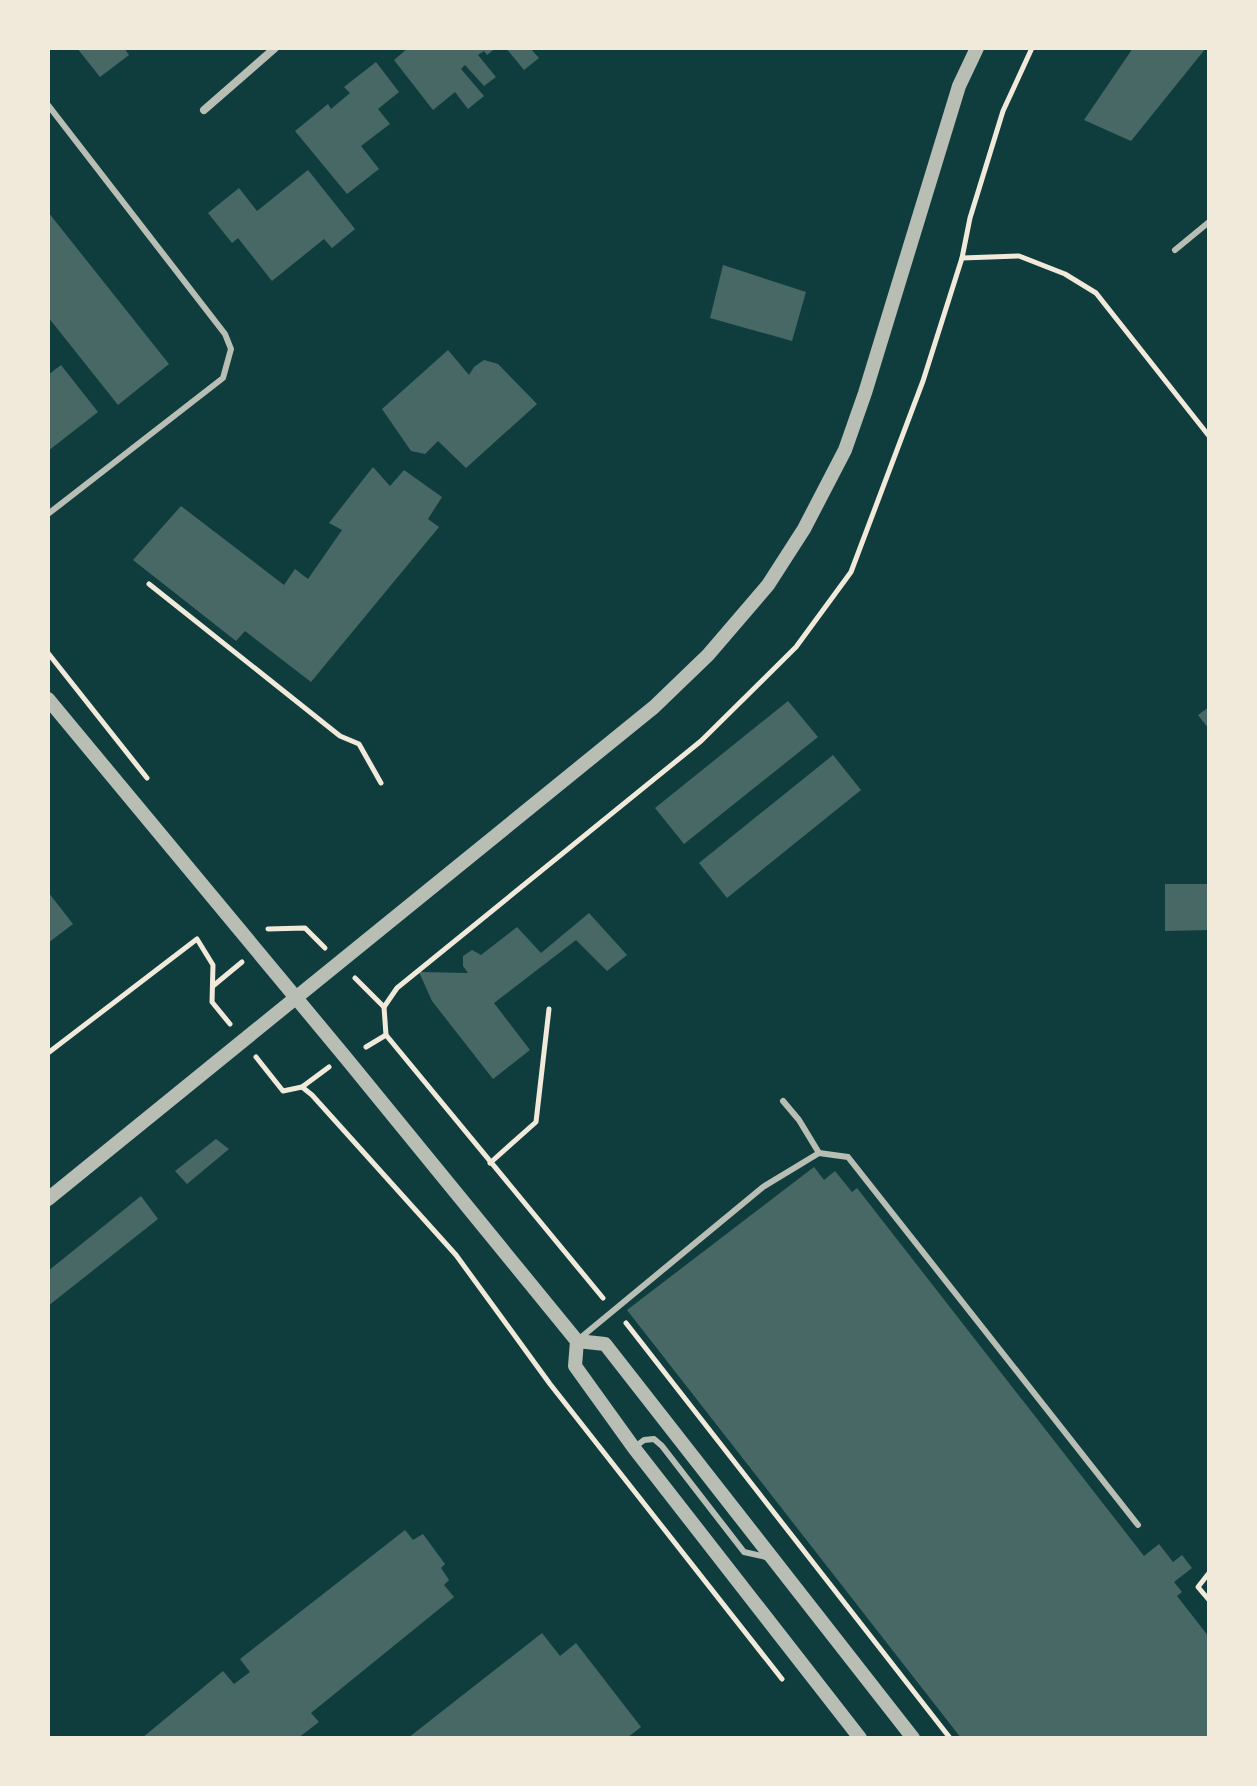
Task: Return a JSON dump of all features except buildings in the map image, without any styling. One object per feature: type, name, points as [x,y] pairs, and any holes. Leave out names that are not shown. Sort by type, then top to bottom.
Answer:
[{"type":"street","points":[[204,110],[275,48]]},
{"type":"street","points":[[48,1199],[654,707],[708,655],[768,585],[804,529],[845,450],[959,86],[977,48]]},
{"type":"street","points":[[48,699],[577,1341],[575,1366],[634,1448],[860,1738]]},
{"type":"street","points":[[577,1341],[605,1344],[913,1738]]},
{"type":"lane","points":[[48,105],[225,334],[231,349],[223,378],[48,514]]},
{"type":"lane","points":[[1175,250],[1209,222]]},
{"type":"lane","points":[[783,1101],[819,1153]]},
{"type":"lane","points":[[577,1341],[763,1187],[819,1153],[848,1157],[1138,1525]]},
{"type":"lane","points":[[634,1448],[644,1440],[654,1439],[744,1552],[774,1559]]},
{"type":"path","points":[[962,258],[1019,256],[1065,274],[1096,293],[1209,436]]},
{"type":"path","points":[[149,584],[340,736],[359,744],[381,783]]},
{"type":"path","points":[[48,653],[147,778]]},
{"type":"path","points":[[266,929],[305,928],[384,1007],[386,1035],[614,1310],[950,1738]]},
{"type":"path","points":[[48,1053],[197,939],[213,965],[212,1002],[242,1040],[283,1091],[302,1087],[312,1095],[456,1255],[550,1384],[792,1691]]},
{"type":"path","points":[[490,1163],[536,1122],[549,1009]]},
{"type":"path","points":[[1209,1573],[1198,1587],[1209,1600]]}]
